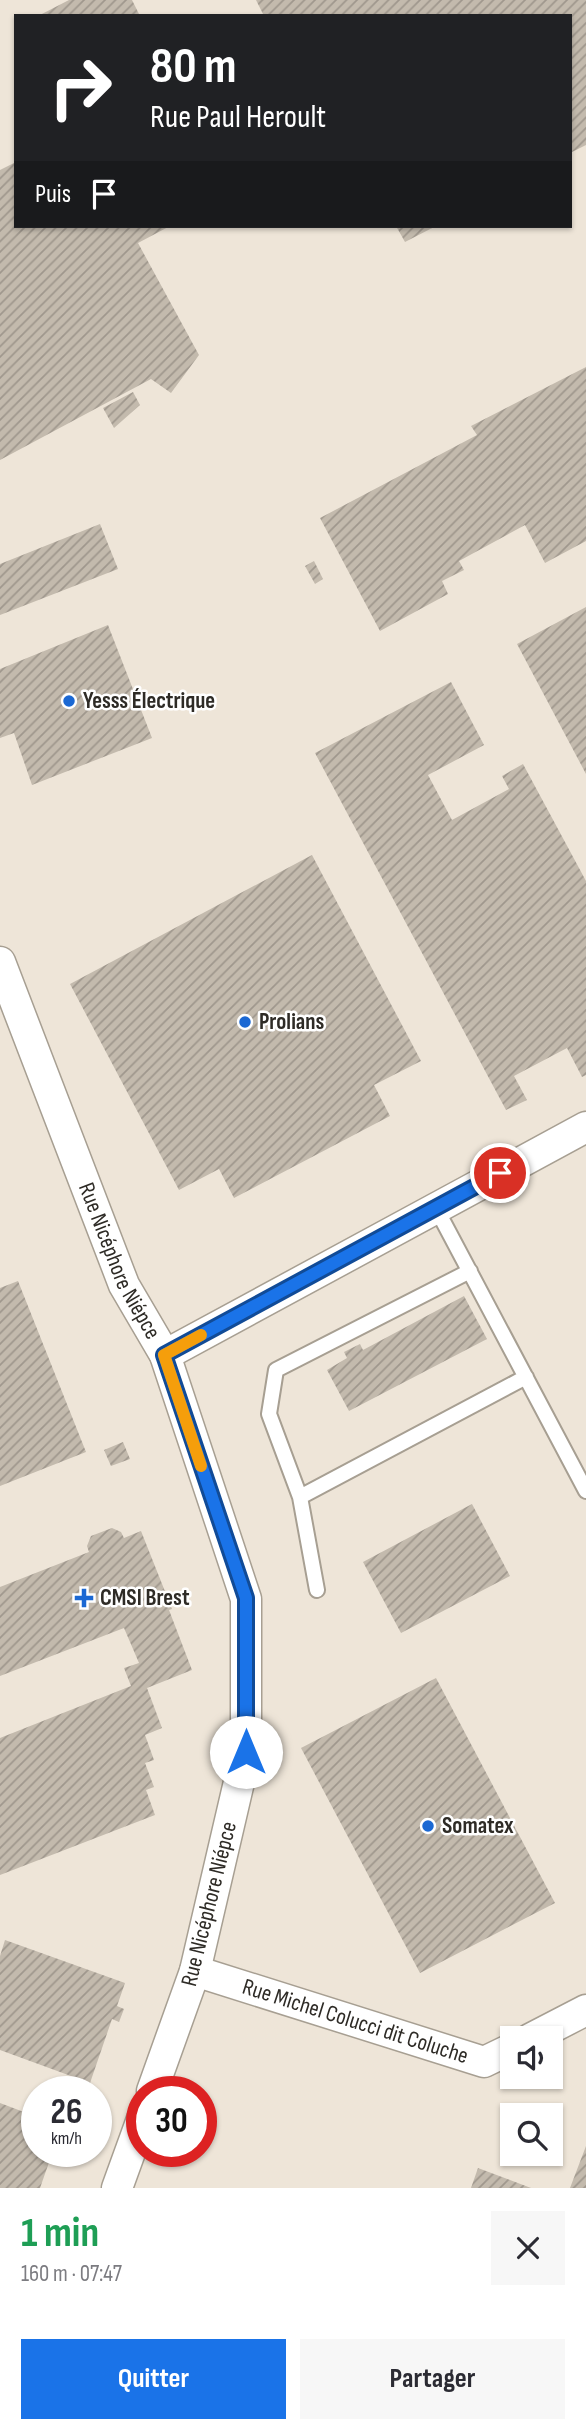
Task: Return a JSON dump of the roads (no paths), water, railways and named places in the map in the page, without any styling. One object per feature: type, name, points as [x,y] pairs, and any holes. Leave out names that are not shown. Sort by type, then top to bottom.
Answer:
[{"type":"street","name":"Rue Nicéphore Niépce","points":[[0,962],[124,1285],[164,1355],[246,1598],[246,1752],[195,1971],[157,2076]]},
{"type":"street","points":[[164,1355],[586,1127]]},
{"type":"street","name":"Rue Michel Colucci dit Coluche","points":[[195,1971],[484,2062],[500,2054]]},
{"type":"street","points":[[555,2026],[586,2010]]},
{"type":"street","points":[[117,2188],[126,2163]]},
{"type":"lane","points":[[436,1208],[586,1491]]},
{"type":"lane","points":[[317,1590],[300,1497],[269,1414],[276,1370],[470,1271]]},
{"type":"lane","points":[[300,1497],[526,1377]]},
{"type":"place","name":"Yesss Électrique","points":[[69,701]]},
{"type":"place","name":"Prolians","points":[[245,1022]]},
{"type":"place","name":"CMSI Brest","points":[[84,1598]]},
{"type":"place","name":"Somatex","points":[[428,1826]]}]
